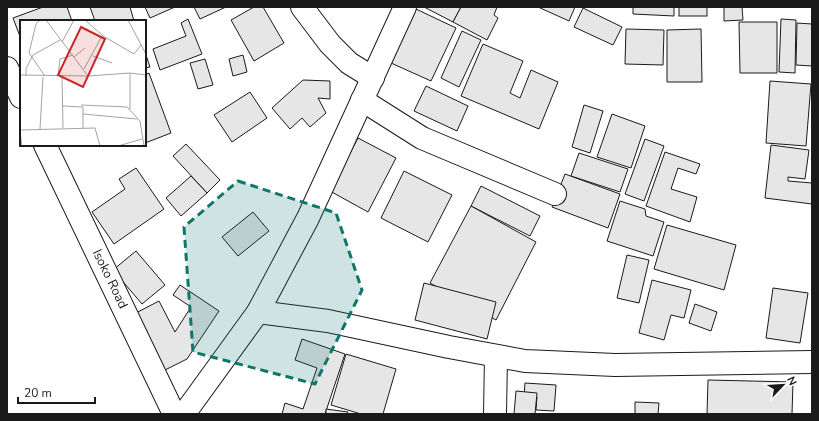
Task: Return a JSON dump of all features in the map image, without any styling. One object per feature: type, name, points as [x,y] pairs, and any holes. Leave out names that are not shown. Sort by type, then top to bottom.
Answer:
[{"type":"street","points":[[302,7],[330,44],[349,63],[373,78]]},
{"type":"street","points":[[184,414],[258,312],[308,218],[405,7]]},
{"type":"street","points":[[7,68],[20,95]]},
{"type":"street","points":[[362,100],[422,138],[556,194]]},
{"type":"street","name":"Isoko Road","points":[[44,146],[174,414]]},
{"type":"street","points":[[258,312],[328,321],[525,361],[614,365],[812,362]]},
{"type":"street","points":[[495,414],[496,356]]},
{"type":"highlighted area","points":[[238,181],[336,213],[362,290],[315,384],[193,352],[184,227]]},
{"type":"building","points":[[43,7],[67,7],[72,20],[20,20],[20,36],[13,18]]},
{"type":"building","points":[[90,7],[130,7],[134,20],[95,20]]},
{"type":"building","points":[[145,7],[175,7],[150,18]]},
{"type":"building","points":[[194,7],[226,7],[200,19]]},
{"type":"building","points":[[254,7],[263,7],[284,43],[254,61],[231,20]]},
{"type":"building","points":[[424,7],[461,7],[453,22]]},
{"type":"building","points":[[461,7],[497,7],[494,15],[498,18],[487,40],[453,22]]},
{"type":"building","points":[[538,7],[575,7],[569,21]]},
{"type":"building","points":[[633,7],[674,7],[674,16],[633,14]]},
{"type":"building","points":[[679,7],[707,7],[707,16],[679,16]]},
{"type":"building","points":[[724,7],[742,7],[743,20],[724,21]]},
{"type":"building","points":[[583,8],[622,27],[613,45],[574,27]]},
{"type":"building","points":[[416,9],[456,28],[431,81],[391,63]]},
{"type":"building","points":[[188,19],[202,54],[160,70],[153,49],[186,36],[181,23]]},
{"type":"building","points":[[781,19],[796,20],[795,73],[779,72]]},
{"type":"building","points":[[739,22],[777,22],[777,73],[740,73]]},
{"type":"building","points":[[797,23],[812,24],[812,66],[796,65]]},
{"type":"building","points":[[626,29],[664,30],[663,65],[625,64]]},
{"type":"building","points":[[701,29],[702,82],[667,82],[667,30]]},
{"type":"building","points":[[462,31],[481,40],[459,87],[441,78]]},
{"type":"building","points":[[483,44],[523,61],[510,93],[520,98],[531,70],[558,82],[539,129],[461,96]]},
{"type":"building","points":[[146,55],[150,67],[146,68]]},
{"type":"building","points":[[243,55],[247,72],[233,76],[229,59]]},
{"type":"building","points":[[205,59],[213,85],[198,89],[190,63]]},
{"type":"building","points":[[149,73],[171,133],[146,143],[146,74]]},
{"type":"building","points":[[303,80],[330,81],[330,99],[318,98],[326,113],[310,127],[302,118],[290,129],[272,108]]},
{"type":"building","points":[[770,81],[811,84],[806,146],[766,143]]},
{"type":"building","points":[[426,86],[468,106],[457,131],[414,111]]},
{"type":"building","points":[[250,92],[267,118],[232,142],[214,115]]},
{"type":"building","points":[[584,105],[603,111],[590,153],[572,147]]},
{"type":"building","points":[[612,114],[645,126],[631,168],[597,157]]},
{"type":"building","points":[[358,138],[396,158],[368,212],[330,191]]},
{"type":"building","points":[[645,139],[664,146],[644,201],[625,194]]},
{"type":"building","points":[[186,144],[220,180],[207,193],[173,156]]},
{"type":"building","points":[[771,145],[809,150],[805,179],[788,177],[788,181],[812,183],[812,204],[765,198]]},
{"type":"building","points":[[665,152],[700,164],[696,174],[678,168],[671,189],[697,197],[690,222],[646,206]]},
{"type":"building","points":[[579,153],[628,169],[620,192],[571,176]]},
{"type":"building","points":[[136,168],[164,209],[114,244],[92,212],[125,189],[119,179]]},
{"type":"building","points":[[404,171],[452,195],[428,242],[381,218]]},
{"type":"building","points":[[565,174],[620,194],[608,228],[552,207]]},
{"type":"building","points":[[191,176],[207,193],[181,216],[166,198]]},
{"type":"building","points":[[481,186],[540,216],[530,236],[471,206]]},
{"type":"building","points":[[620,201],[645,209],[646,216],[664,222],[653,256],[607,241]]},
{"type":"building","points":[[471,206],[536,242],[496,320],[430,283]]},
{"type":"building","points":[[253,212],[269,231],[238,256],[222,237]]},
{"type":"building","points":[[667,225],[736,245],[724,290],[654,269]]},
{"type":"building","points":[[136,251],[165,285],[142,304],[113,270]]},
{"type":"building","points":[[627,255],[649,260],[639,303],[617,298]]},
{"type":"building","points":[[652,280],[691,290],[684,318],[671,315],[664,340],[639,333]]},
{"type":"building","points":[[424,283],[496,302],[487,339],[415,320]]},
{"type":"building","points":[[180,285],[219,311],[187,359],[161,372],[132,315],[159,301],[175,332],[191,307],[173,295]]},
{"type":"building","points":[[773,288],[808,293],[800,343],[766,338]]},
{"type":"building","points":[[695,304],[717,312],[711,331],[689,323]]},
{"type":"building","points":[[302,339],[345,354],[325,414],[282,414],[285,403],[303,409],[317,368],[295,360]]},
{"type":"building","points":[[346,354],[396,369],[383,414],[361,414],[331,405]]},
{"type":"building","points":[[708,380],[793,382],[792,414],[707,414]]},
{"type":"building","points":[[525,383],[556,385],[554,411],[536,410],[537,397],[524,396]]},
{"type":"building","points":[[516,391],[537,393],[535,414],[514,414]]},
{"type":"building","points":[[635,402],[659,403],[658,414],[635,414]]},
{"type":"building","points":[[326,409],[348,412],[347,414],[326,414]]}]
